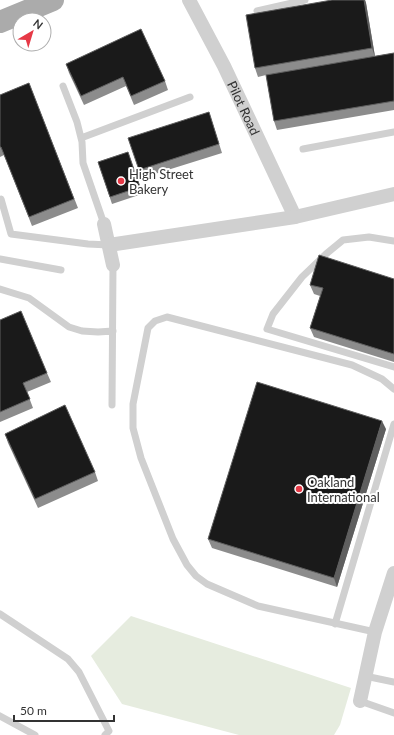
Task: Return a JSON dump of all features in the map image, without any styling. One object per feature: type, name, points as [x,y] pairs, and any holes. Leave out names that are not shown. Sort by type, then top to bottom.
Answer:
[{"type":"main road","points":[[0,22],[53,0]]},
{"type":"street","name":"Pilot Road","points":[[189,0],[224,66],[296,217]]},
{"type":"street","points":[[109,245],[296,217],[394,194]]},
{"type":"street","points":[[104,224],[113,265]]},
{"type":"street","points":[[360,701],[375,632],[394,573]]},
{"type":"lane","points":[[257,11],[305,0]]},
{"type":"lane","points":[[63,86],[77,122],[81,138],[83,163],[104,224]]},
{"type":"lane","points":[[81,138],[190,97]]},
{"type":"lane","points":[[303,149],[394,132]]},
{"type":"lane","points":[[1,199],[11,234],[88,244],[109,245]]},
{"type":"lane","points":[[394,241],[369,237],[343,240],[326,254],[302,278],[273,314],[266,329],[394,368]]},
{"type":"lane","points":[[0,259],[61,270]]},
{"type":"lane","points":[[112,406],[113,265]]},
{"type":"lane","points":[[0,289],[29,298],[69,326],[82,331],[112,331]]},
{"type":"lane","points":[[375,632],[258,606],[207,584],[196,576],[187,565],[173,539],[141,458],[133,428],[133,404],[148,328],[155,321],[167,317],[352,366],[382,379],[394,389]]},
{"type":"lane","points":[[335,624],[394,424]]},
{"type":"lane","points":[[0,614],[68,659],[79,672],[109,731],[105,735]]},
{"type":"lane","points":[[365,676],[394,682]]},
{"type":"lane","points":[[360,701],[394,713]]},
{"type":"lane","points":[[0,716],[35,735]]},
{"type":"shaded area","points":[[131,616],[351,688],[340,725],[334,735],[239,735],[122,704],[91,656]]},
{"type":"building","points":[[332,0],[364,0],[372,48],[255,68],[246,15]]},
{"type":"building","points":[[141,29],[165,81],[131,96],[123,77],[81,96],[66,64]]},
{"type":"building","points":[[394,53],[394,101],[274,121],[266,75]]},
{"type":"building","points":[[29,83],[74,199],[29,217],[0,147],[0,95]]},
{"type":"building","points":[[209,112],[219,144],[139,170],[128,138]]},
{"type":"building","name":"High Street Bakery","points":[[128,152],[140,187],[110,197],[98,162]]},
{"type":"building","points":[[319,255],[394,279],[394,354],[310,328],[323,288],[310,285]]},
{"type":"building","points":[[21,311],[47,373],[23,383],[30,399],[0,412],[0,320]]},
{"type":"building","name":"Oakland International","points":[[257,382],[382,421],[334,578],[208,539]]},
{"type":"building","points":[[65,405],[95,472],[35,499],[5,434]]},
{"type":"place","name":"High Street Bakery","points":[[121,181]]},
{"type":"place","name":"Oakland International","points":[[299,489]]}]
